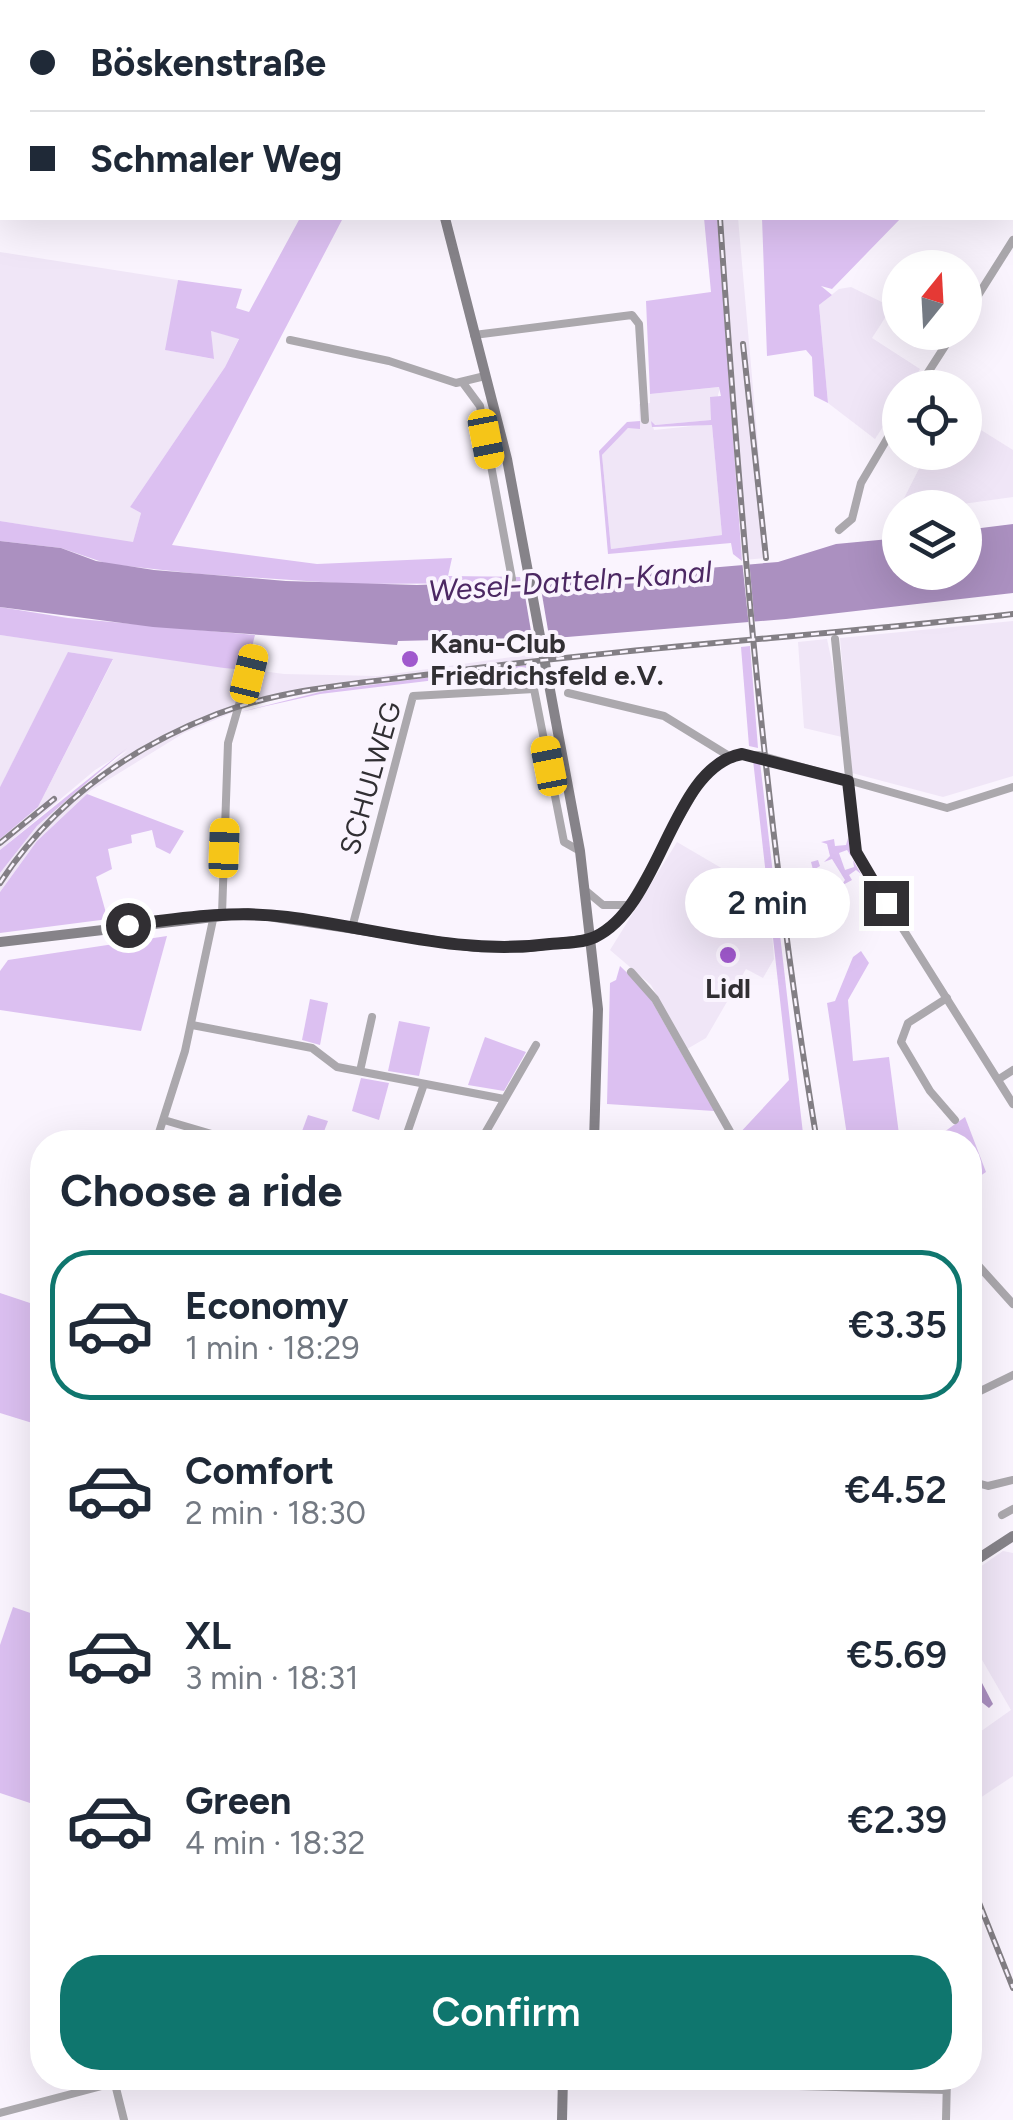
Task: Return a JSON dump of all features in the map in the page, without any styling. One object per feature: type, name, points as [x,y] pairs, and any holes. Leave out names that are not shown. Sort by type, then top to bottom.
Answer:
[{"type":"main road","points":[[445,220],[525,552],[580,851],[598,1009],[594,1130]]},
{"type":"main road","points":[[0,942],[218,915],[288,917],[475,948],[522,948],[590,939]]},
{"type":"main road","points":[[982,1556],[1013,1536]]},
{"type":"main road","points":[[562,2120],[563,2090]]},
{"type":"street","points":[[982,289],[1013,240]]},
{"type":"street","points":[[474,336],[632,315],[640,324],[646,420]]},
{"type":"street","points":[[290,340],[463,383],[485,376]]},
{"type":"street","points":[[463,383],[480,406],[512,579]]},
{"type":"street","points":[[839,530],[852,520],[861,482],[882,446]]},
{"type":"street","points":[[835,639],[857,856],[1013,1104]]},
{"type":"street","points":[[160,1130],[192,1024],[218,915],[228,742],[256,649]]},
{"type":"street","name":"SCHULWEG","points":[[352,928],[413,696],[534,689],[564,842],[580,851]]},
{"type":"street","points":[[568,693],[664,716],[729,756],[759,755],[947,808],[1011,788],[1013,802]]},
{"type":"street","points":[[590,939],[622,917],[706,774],[729,756]]},
{"type":"street","points":[[584,890],[603,905],[630,905]]},
{"type":"street","points":[[631,972],[655,999],[729,1130]]},
{"type":"street","points":[[947,998],[908,1023],[900,1042],[955,1120]]},
{"type":"street","points":[[360,1072],[372,1017]]},
{"type":"street","points":[[192,1024],[312,1048],[337,1067],[504,1099]]},
{"type":"street","points":[[487,1130],[536,1045]]},
{"type":"street","points":[[998,1079],[1013,1070]]},
{"type":"street","points":[[408,1130],[424,1084]]},
{"type":"street","points":[[164,1120],[198,1130]]},
{"type":"street","points":[[982,1270],[1013,1304]]},
{"type":"street","points":[[982,1390],[1013,1375]]},
{"type":"street","points":[[982,1485],[1013,1480]]},
{"type":"street","points":[[1002,1514],[1013,1509]]},
{"type":"street","points":[[0,2112],[90,2090]]},
{"type":"street","points":[[116,2090],[124,2120]]},
{"type":"street","points":[[946,2090],[946,2120]]},
{"type":"shaded area","points":[[299,220],[342,220],[172,545],[317,564],[452,558],[448,576],[520,577],[521,583],[351,584],[199,574],[108,564],[61,548],[0,541],[0,521],[133,542],[141,513],[130,507],[225,367],[239,339],[211,331],[214,359],[165,350],[178,280],[242,289],[236,308],[249,312]]},
{"type":"shaded area","points":[[704,220],[717,220],[742,561],[733,554],[731,543],[608,554],[599,451],[627,422],[640,421],[640,429],[628,428],[602,455],[611,549],[722,535],[712,425],[652,427],[651,421],[655,425],[711,420],[710,397],[721,396],[719,387],[650,394],[646,301],[711,292]]},
{"type":"shaded area","points":[[717,220],[738,220],[768,558],[742,560]]},
{"type":"shaded area","points":[[762,220],[899,220],[832,289],[821,286],[832,295],[819,305],[828,403],[814,396],[812,357],[806,350],[767,356]]},
{"type":"shaded area","points":[[0,252],[178,280],[166,350],[213,359],[211,331],[239,338],[225,367],[130,507],[141,513],[133,543],[0,521]]},
{"type":"shaded area","points":[[851,287],[882,302],[882,322],[872,338],[882,344],[882,350],[891,350],[920,369],[882,370],[882,428],[875,439],[828,403],[819,305],[839,289]]},
{"type":"shaded area","points":[[720,387],[712,420],[654,425],[651,421],[654,430],[712,424],[722,535],[611,549],[602,455],[628,428],[640,426],[639,404],[650,403],[650,394]]},
{"type":"shaded area","points":[[982,431],[1013,450],[1013,497],[982,501],[982,490],[908,490],[918,470],[982,470]]},
{"type":"shaded area","points":[[0,607],[68,618],[255,635],[246,670],[224,668],[0,635]]},
{"type":"shaded area","points":[[1013,621],[1013,776],[943,797],[852,773],[840,638]]},
{"type":"shaded area","points":[[0,635],[284,674],[378,676],[533,654],[534,664],[286,697],[248,706],[184,733],[90,791],[37,841],[0,892],[0,873],[37,826],[128,750],[95,770],[0,850],[0,839],[38,807],[113,660],[69,652],[0,787]]},
{"type":"shaded area","points":[[827,639],[838,691],[842,737],[804,728],[798,642]]},
{"type":"shaded area","points":[[750,646],[758,748],[749,746],[741,647]]},
{"type":"shaded area","points":[[68,652],[113,659],[38,807],[0,839],[0,787]]},
{"type":"shaded area","points":[[534,664],[535,668],[320,694],[240,712],[324,691]]},
{"type":"shaded area","points":[[127,748],[37,826],[0,873],[0,850]]},
{"type":"shaded area","points":[[753,760],[760,762],[803,1130],[743,1130],[789,1080]]},
{"type":"shaded area","points":[[87,794],[184,831],[170,854],[156,847],[152,830],[131,835],[132,843],[108,849],[112,869],[96,877],[106,913],[155,913],[0,933],[0,892],[37,841]]},
{"type":"shaded area","points":[[848,838],[851,856],[847,850],[839,853],[845,870],[854,867],[853,860],[861,874],[856,870],[849,875],[852,880],[841,886],[845,880],[832,859],[824,862],[830,856],[827,844],[821,842],[834,839],[835,846],[846,845]]},
{"type":"shaded area","points":[[677,842],[769,896],[774,959],[763,978],[746,969],[706,1038],[687,1049],[651,985],[610,950]]},
{"type":"shaded area","points":[[818,860],[820,866],[815,869],[829,891],[834,891],[829,897],[832,908],[823,909],[811,862]]},
{"type":"shaded area","points":[[167,936],[141,1031],[0,1010],[0,971],[8,960]]},
{"type":"shaded area","points":[[861,951],[869,963],[848,1000],[853,1061],[889,1057],[898,1130],[846,1130],[827,1003],[835,1001],[853,957]]},
{"type":"shaded area","points":[[620,966],[646,991],[725,1130],[714,1111],[607,1104],[610,983],[616,980]]},
{"type":"shaded area","points":[[310,999],[328,1003],[320,1045],[302,1040]]},
{"type":"shaded area","points":[[399,1021],[430,1027],[419,1076],[388,1071]]},
{"type":"shaded area","points":[[485,1037],[526,1052],[504,1091],[468,1085]]},
{"type":"shaded area","points":[[361,1078],[389,1083],[379,1120],[352,1111]]},
{"type":"shaded area","points":[[308,1115],[328,1121],[325,1130],[302,1130]]},
{"type":"shaded area","points":[[965,1117],[970,1130],[947,1130]]},
{"type":"shaded area","points":[[0,1293],[30,1303],[30,1422],[0,1413]]},
{"type":"shaded area","points":[[1003,1551],[1013,1553],[1013,1776],[982,1797],[982,1731],[1011,1710],[982,1660],[982,1566]]},
{"type":"shaded area","points":[[13,1607],[30,1613],[30,1803],[0,1793],[0,1645]]},
{"type":"water","name":"Wesel-Datteln-Kanal","points":[[1013,524],[1013,593],[786,619],[567,637],[398,641],[397,645],[153,627],[0,607],[0,541],[61,548],[96,561],[154,570],[286,581],[417,585],[579,579],[778,562],[836,544],[882,540],[882,590],[982,590],[982,528]]},
{"type":"water","points":[[982,1683],[993,1704],[989,1708],[982,1702]]},
{"type":"pier","points":[[749,559],[755,627],[749,627],[742,560]]},
{"type":"pier","points":[[539,577],[550,642],[533,643],[522,578]]},
{"type":"railway","points":[[720,220],[769,796],[815,1130]]},
{"type":"railway","points":[[743,344],[766,558]]},
{"type":"railway","points":[[0,883],[43,828],[95,781],[153,744],[244,705],[327,687],[512,664],[1013,614]]},
{"type":"railway","points":[[0,843],[54,799]]},
{"type":"railway","points":[[982,1910],[1013,1988]]},
{"type":"place","name":"Kanu-Club Friedrichsfeld e.V.","points":[[410,659]]},
{"type":"place","name":"Lidl","points":[[728,955]]},
{"type":"route","points":[[128,925],[248,913],[475,948],[522,948],[590,939],[622,917],[714,764],[742,754],[759,755],[848,781],[856,852],[886,903]]}]
